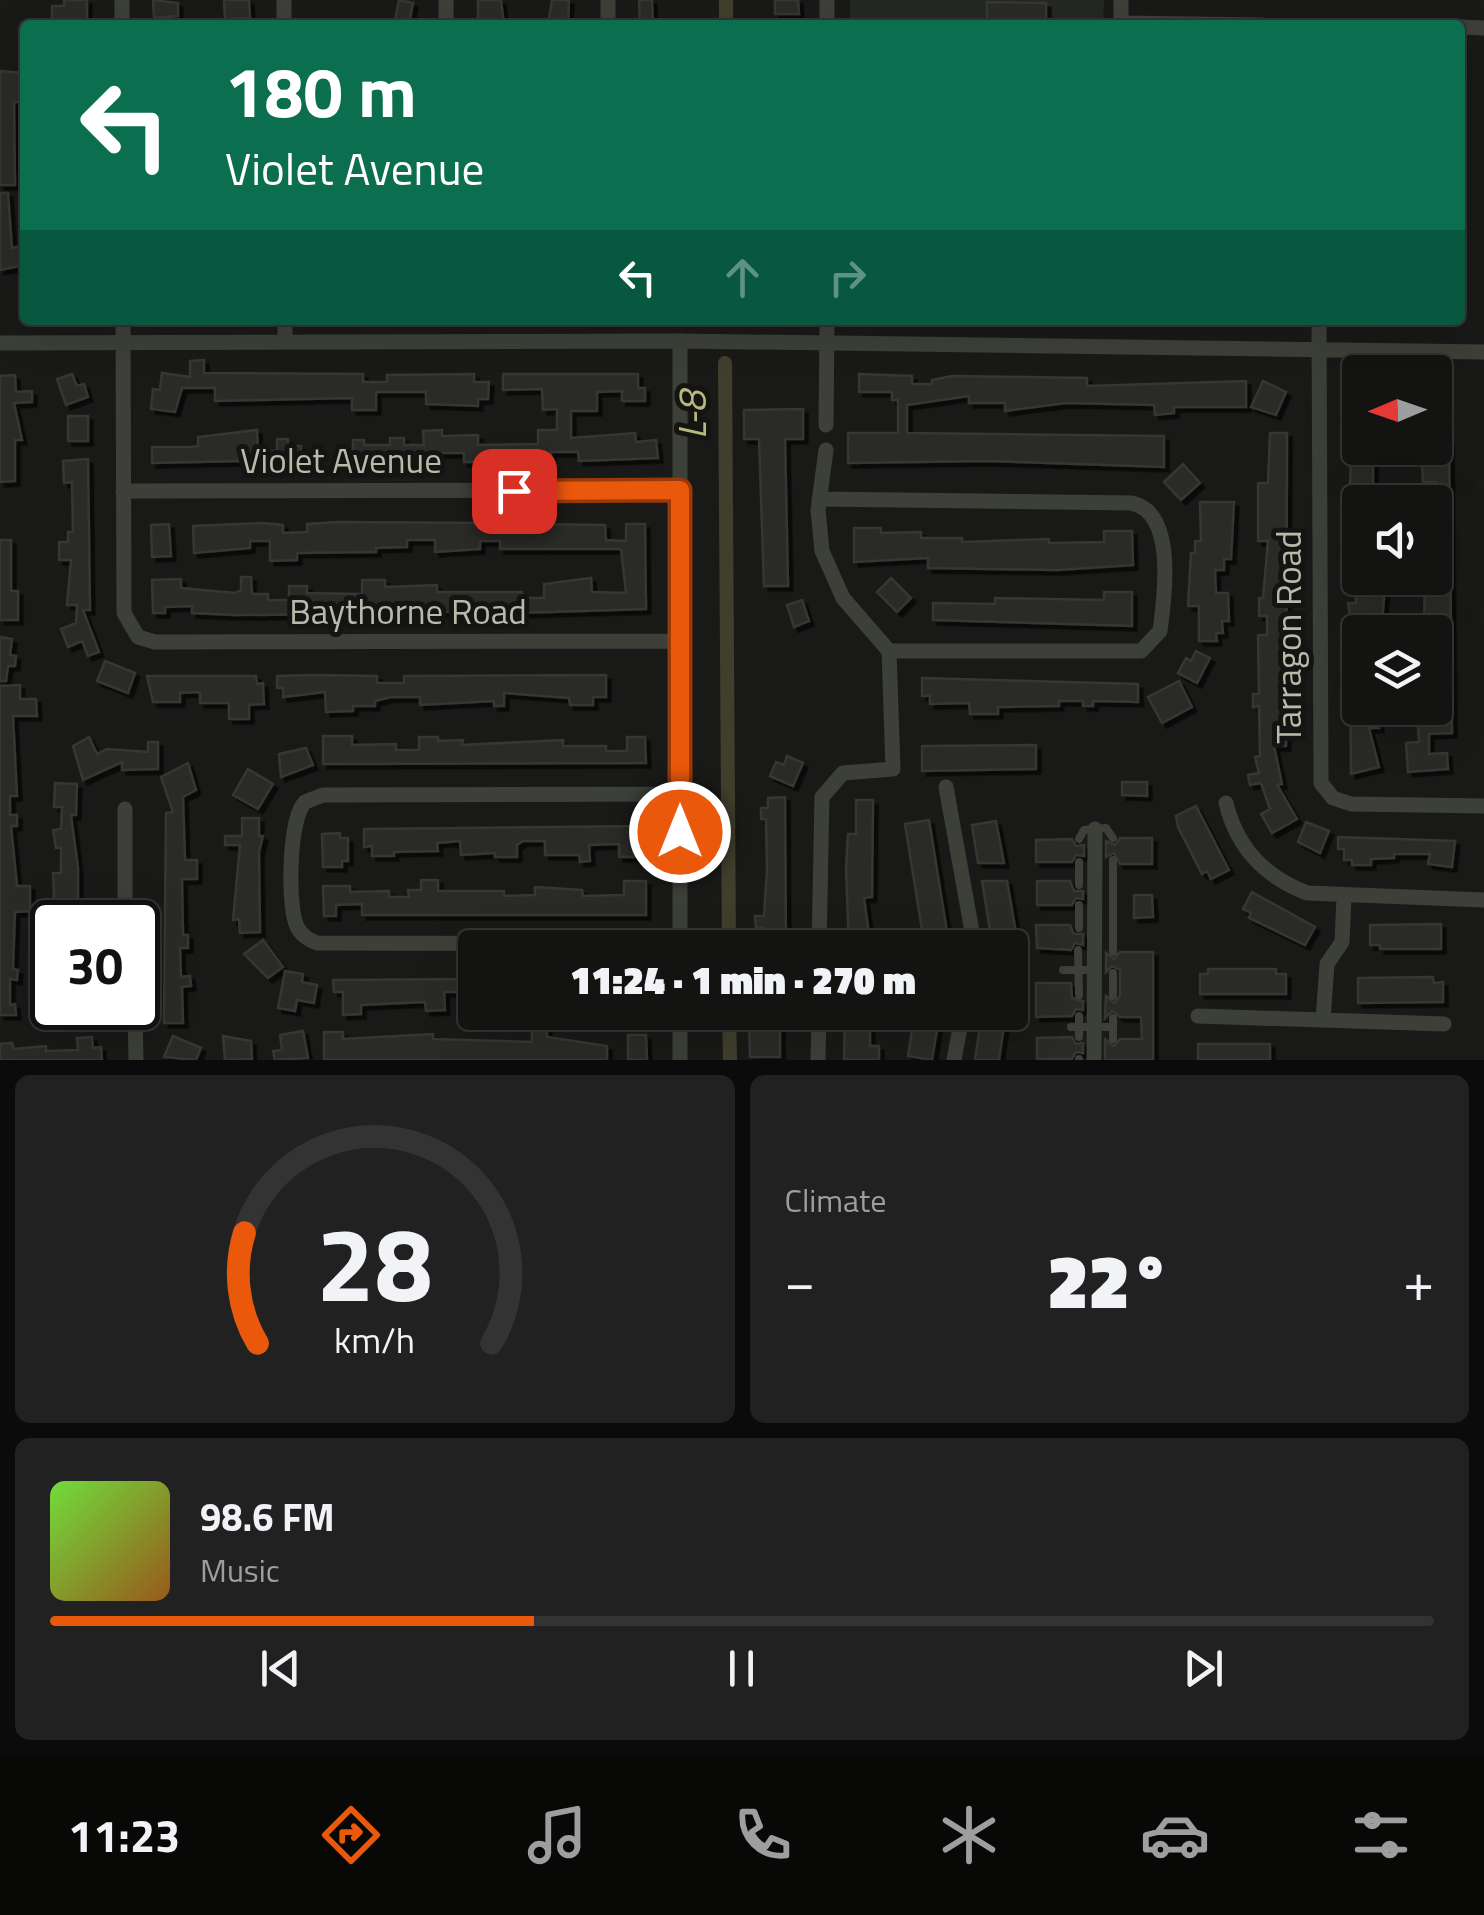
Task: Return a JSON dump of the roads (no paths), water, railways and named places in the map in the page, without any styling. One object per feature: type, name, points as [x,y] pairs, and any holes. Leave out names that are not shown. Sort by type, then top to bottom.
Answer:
[{"type":"street","points":[[123,325],[123,492]]},
{"type":"street","points":[[285,325],[285,341]]},
{"type":"street","points":[[446,325],[446,340]]},
{"type":"street","points":[[826,426],[827,325]]},
{"type":"street","name":"Tarragon Road","points":[[1318,325],[1321,783],[1333,798],[1351,804],[1484,806]]},
{"type":"street","points":[[0,344],[680,341],[1484,352]]},
{"type":"street","points":[[680,341],[680,930]]},
{"type":"street","points":[[818,930],[819,806],[828,786],[843,773],[893,768],[890,650],[832,580],[818,531],[826,450]]},
{"type":"street","name":"Violet Avenue","points":[[123,492],[680,490]]},
{"type":"street","name":"Baythorne Road","points":[[123,492],[124,613],[138,637],[156,642],[680,641]]},
{"type":"street","points":[[819,500],[1132,503],[1150,510],[1163,534],[1162,622],[1156,640],[1132,654],[890,650]]},
{"type":"street","points":[[946,787],[972,930]]},
{"type":"street","points":[[458,945],[326,945],[308,940],[294,915],[294,826],[299,809],[323,794],[680,794]]},
{"type":"street","points":[[1226,803],[1237,836],[1266,872],[1308,893],[1344,898],[1484,900]]},
{"type":"street","points":[[125,808],[125,900]]},
{"type":"street","points":[[1094,1060],[1081,1030],[1089,974],[1084,877],[1095,829]]},
{"type":"street","points":[[1323,1020],[1327,964],[1342,942],[1344,898]]},
{"type":"street","points":[[1198,1016],[1444,1024]]},
{"type":"street","points":[[135,1030],[136,1060]]},
{"type":"street","points":[[680,1030],[680,1060]]},
{"type":"street","points":[[818,1030],[818,1060]]},
{"type":"street","points":[[954,1060],[960,1030]]},
{"type":"lane","points":[[1079,839],[1084,830],[1095,829],[1109,830],[1112,838]]},
{"type":"lane","points":[[1112,860],[1113,952]]},
{"type":"lane","points":[[1078,862],[1084,877],[1112,880]]},
{"type":"lane","points":[[1079,905],[1084,922],[1113,932]]},
{"type":"lane","points":[[1078,950],[1089,974]]},
{"type":"lane","points":[[1063,970],[1113,978],[1113,996]]},
{"type":"lane","points":[[1079,995],[1089,974]]},
{"type":"lane","points":[[1079,1016],[1081,1030],[1113,1022],[1113,1039]]},
{"type":"waterway","name":"L-8","points":[[726,0],[726,20]]},
{"type":"waterway","name":"L-8","points":[[725,363],[729,930]]},
{"type":"waterway","name":"L-8","points":[[729,1030],[730,1060]]}]
